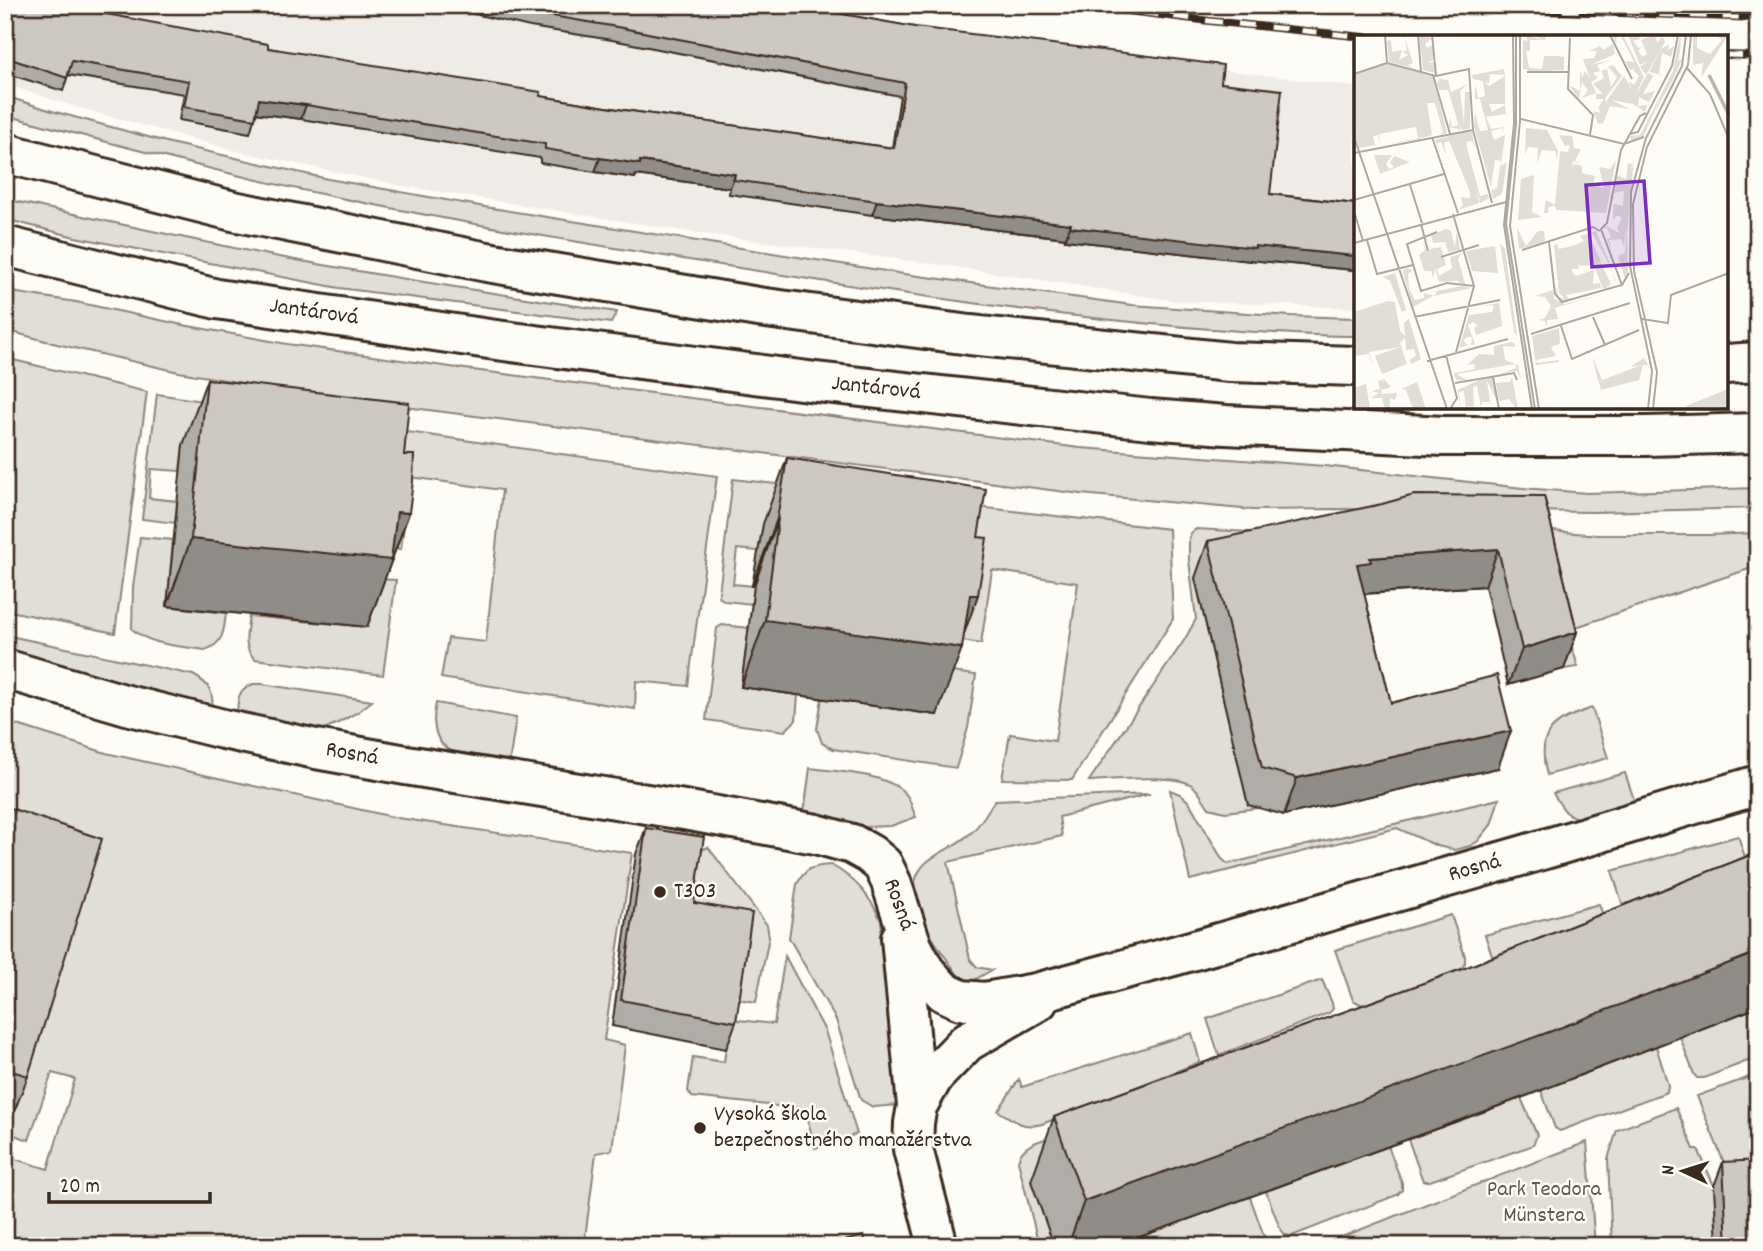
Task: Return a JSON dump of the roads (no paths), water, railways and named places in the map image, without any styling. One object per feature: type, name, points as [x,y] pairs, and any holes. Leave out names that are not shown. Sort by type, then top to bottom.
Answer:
[{"type":"street","points":[[5,153],[233,211],[487,262],[758,307],[970,335],[1230,362],[1354,366]]},
{"type":"street","name":"Jantárová","points":[[5,246],[217,299],[489,339],[816,382],[1137,418],[1444,436],[1758,433]]},
{"type":"street","points":[[1728,364],[1758,362]]},
{"type":"street","name":"Rosná","points":[[5,669],[127,705],[316,749],[684,810],[816,834],[852,844],[870,854],[883,866],[912,946],[925,971],[944,992],[961,1000],[985,1002],[1064,986],[1450,877],[1758,785]]},
{"type":"street","points":[[898,904],[917,1106],[913,1149],[938,1246]]},
{"type":"street","points":[[917,1106],[934,1076],[967,1042],[1064,986]]},
{"type":"railway","points":[[1079,5],[1354,36]]},
{"type":"railway","points":[[1467,5],[1758,18]]},
{"type":"railway","points":[[1728,55],[1758,56]]},
{"type":"place","name":"T303","points":[[660,892]]},
{"type":"place","name":"Vysoká škola bezpečnostného manažérstva","points":[[700,1128]]},
{"type":"park label","name":"Park Teodora Münstera","points":[[1544,1203]]}]
